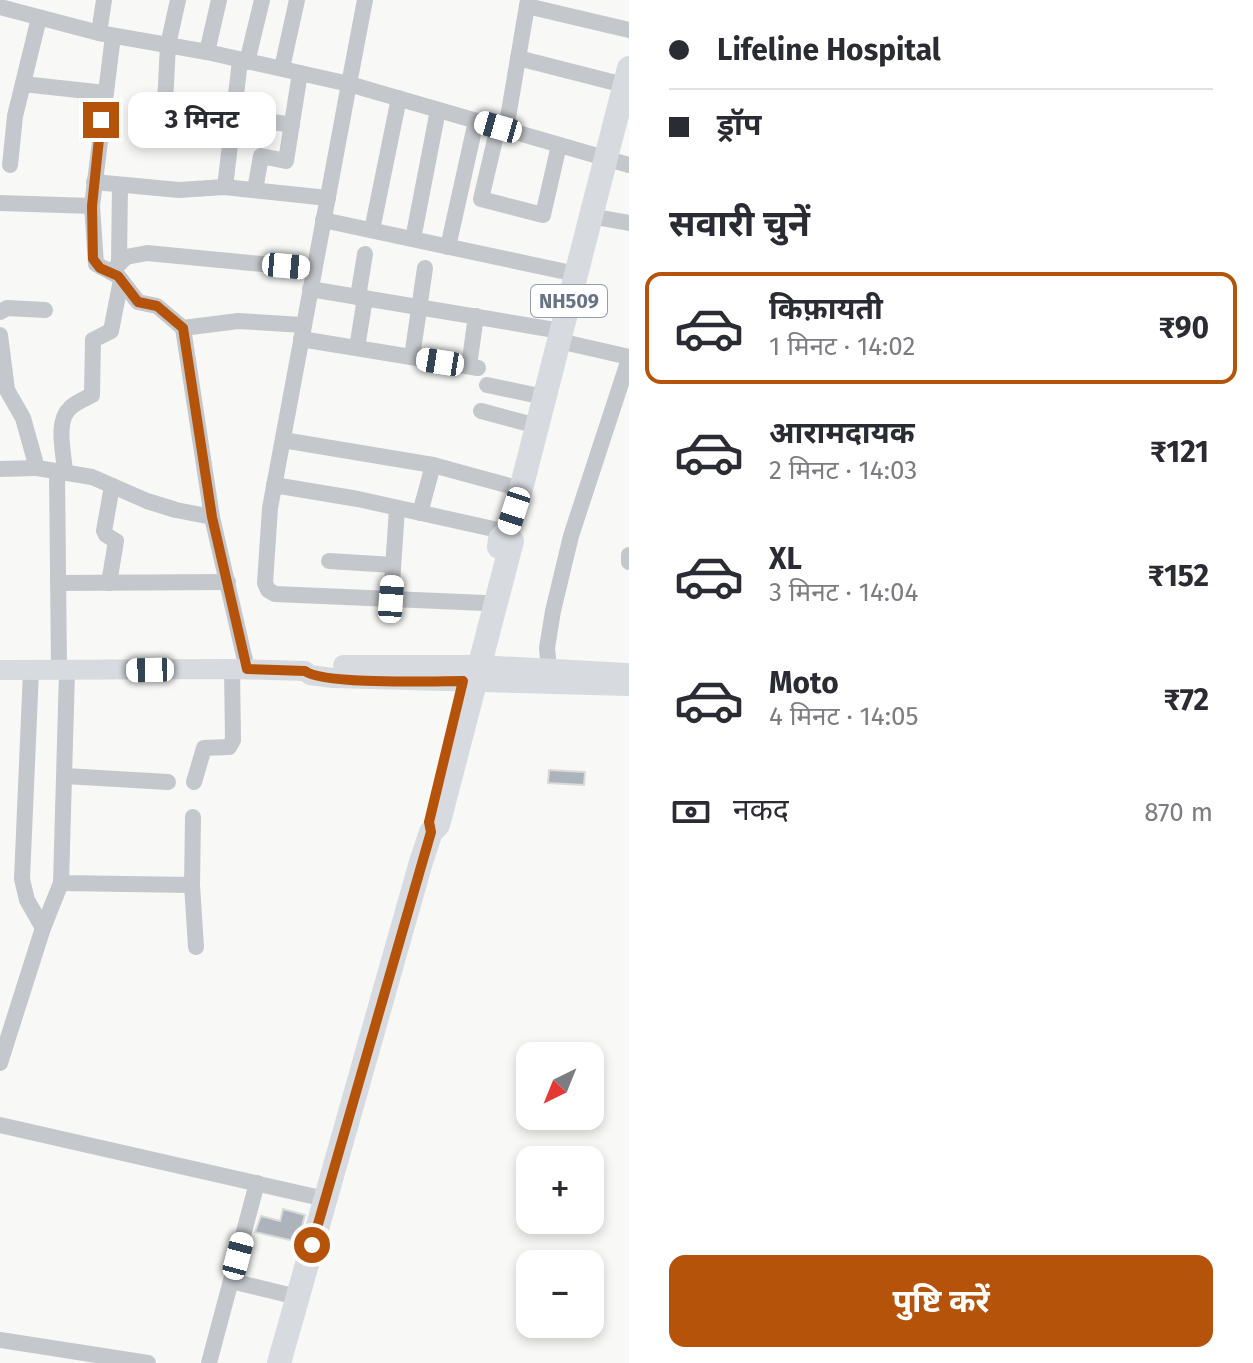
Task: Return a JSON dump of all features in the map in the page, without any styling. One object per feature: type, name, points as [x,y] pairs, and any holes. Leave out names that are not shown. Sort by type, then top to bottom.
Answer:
[{"type":"highway","name":"NH509","points":[[471,673],[500,539],[507,533],[544,397],[567,341],[576,274],[600,218],[618,162],[627,77]]},
{"type":"highway","name":"NH509","points":[[279,1363],[431,832],[429,822],[471,673],[512,541],[507,533]]},
{"type":"main road","points":[[0,670],[239,669],[305,671],[310,675],[333,678],[471,673],[629,686]]},
{"type":"main road","points":[[550,678],[629,673]]},
{"type":"street","points":[[104,0],[105,93],[92,206],[93,259],[100,268],[117,272],[138,302],[157,306],[183,328],[212,517],[228,582],[239,669],[233,740],[229,747],[204,748],[194,782]]},
{"type":"street","points":[[147,130],[162,113],[165,103],[168,45],[178,0]]},
{"type":"street","points":[[207,52],[219,0]]},
{"type":"street","points":[[225,187],[243,61],[262,0]]},
{"type":"street","points":[[282,68],[297,0]]},
{"type":"street","points":[[365,0],[274,485],[265,583],[268,590],[275,594],[485,603]]},
{"type":"street","points":[[559,145],[543,215],[481,199],[502,128],[527,3],[629,30]]},
{"type":"street","points":[[6,5],[39,18],[106,35],[207,52],[349,84],[618,162]]},
{"type":"street","points":[[10,165],[17,108],[39,18]]},
{"type":"street","points":[[518,58],[627,77]]},
{"type":"street","points":[[255,190],[261,156],[286,161],[300,73]]},
{"type":"street","points":[[23,84],[105,93]]},
{"type":"street","points":[[372,230],[399,98]]},
{"type":"street","points":[[0,103],[17,108]]},
{"type":"street","points":[[413,239],[438,110]]},
{"type":"street","points":[[233,116],[292,125]]},
{"type":"street","points":[[448,247],[476,121]]},
{"type":"street","points":[[94,182],[179,190],[225,187],[328,198]]},
{"type":"street","points":[[0,1063],[5,1038],[61,883],[65,776],[58,583],[62,425],[68,409],[94,391],[93,340],[111,331],[120,185]]},
{"type":"street","points":[[0,203],[92,206]]},
{"type":"street","points":[[600,218],[629,223]]},
{"type":"street","points":[[323,220],[576,274]]},
{"type":"street","points":[[117,272],[126,257],[147,253],[314,269]]},
{"type":"street","points":[[357,348],[365,254]]},
{"type":"street","points":[[412,357],[425,268]]},
{"type":"street","points":[[310,289],[476,316],[629,358],[571,536],[547,648],[550,678]]},
{"type":"street","points":[[0,312],[7,308],[45,310]]},
{"type":"street","points":[[183,328],[238,321],[302,332],[357,348],[474,367],[476,316]]},
{"type":"street","points":[[0,335],[7,390],[23,418],[37,468]]},
{"type":"street","points":[[487,385],[544,397]]},
{"type":"street","points":[[481,411],[537,426]]},
{"type":"street","points":[[283,440],[433,465],[521,489]]},
{"type":"street","points":[[420,513],[433,465]]},
{"type":"street","points":[[0,469],[37,468],[92,477],[176,510],[212,517]]},
{"type":"street","points":[[274,485],[358,499],[507,533]]},
{"type":"street","points":[[109,583],[116,541],[104,531],[112,486]]},
{"type":"street","points":[[391,599],[397,508]]},
{"type":"street","points":[[629,555],[629,562]]},
{"type":"street","points":[[329,561],[393,565]]},
{"type":"street","points":[[58,583],[228,582]]},
{"type":"street","points":[[31,671],[22,879],[27,900],[43,928]]},
{"type":"street","points":[[65,776],[168,782]]},
{"type":"street","points":[[193,817],[192,885],[196,947]]},
{"type":"street","points":[[61,883],[192,885]]},
{"type":"street","points":[[0,1125],[325,1199]]},
{"type":"street","points":[[209,1363],[257,1183]]},
{"type":"street","points":[[231,1281],[297,1297]]},
{"type":"street","points":[[0,1340],[148,1363]]},
{"type":"building","points":[[549,770],[585,772],[584,785],[548,783]]},
{"type":"building","points":[[283,1209],[305,1215],[298,1242],[255,1232],[261,1216],[280,1221]]},
{"type":"route","points":[[101,120],[92,206],[93,259],[100,268],[118,276],[138,302],[157,306],[183,328],[212,517],[247,669],[305,671],[310,675],[333,678],[463,681],[429,822],[431,832],[312,1245]]}]
